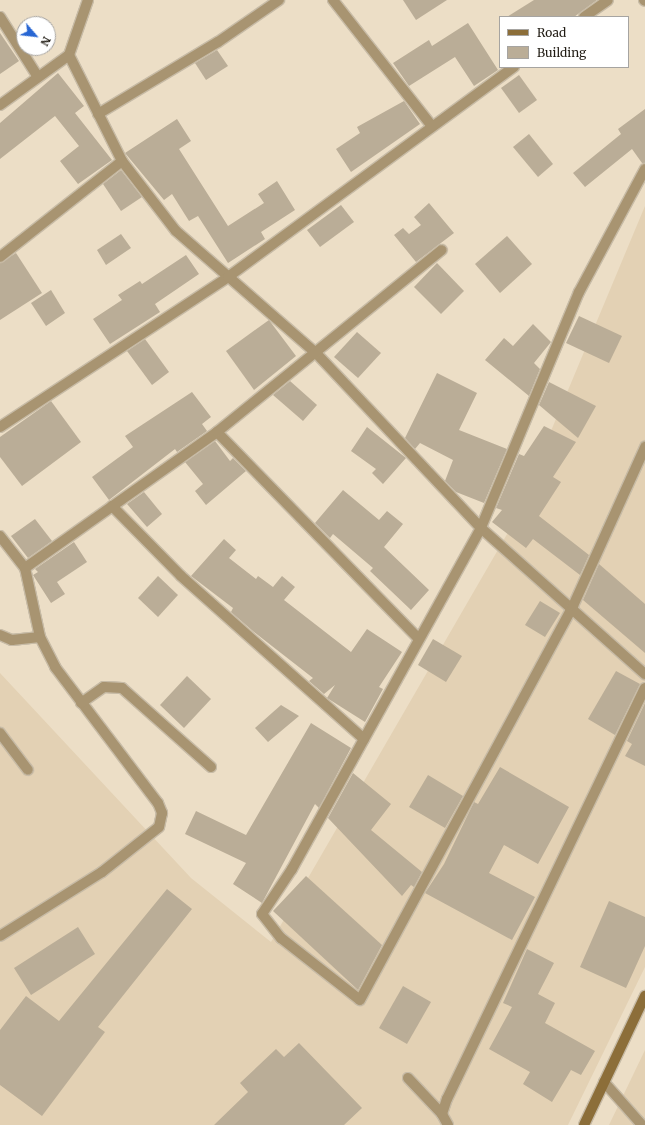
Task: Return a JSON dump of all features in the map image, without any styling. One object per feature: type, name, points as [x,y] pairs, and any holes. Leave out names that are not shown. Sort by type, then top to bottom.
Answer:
[{"type":"main road","points":[[584,1125],[645,996]]},
{"type":"street","points":[[0,105],[69,55],[88,0]]},
{"type":"street","points":[[98,114],[218,42],[279,0]]},
{"type":"street","points":[[332,0],[431,125]]},
{"type":"street","points":[[585,16],[608,0]]},
{"type":"street","points":[[0,17],[38,78]]},
{"type":"street","points":[[69,55],[122,162],[176,231],[316,353],[482,528],[573,606],[645,674]]},
{"type":"street","points":[[0,427],[228,277],[431,125],[513,68]]},
{"type":"street","points":[[0,257],[122,162]]},
{"type":"street","points":[[645,169],[579,292],[482,528],[292,869],[262,914],[281,938],[360,1000],[573,606],[645,447]]},
{"type":"street","points":[[25,568],[217,432],[442,250]]},
{"type":"street","points":[[217,432],[419,639]]},
{"type":"street","points":[[112,506],[181,576],[364,739]]},
{"type":"street","points":[[0,536],[25,568],[40,637],[55,667],[158,804],[162,813],[159,827],[102,872],[0,936]]},
{"type":"street","points":[[0,634],[12,640],[40,637]]},
{"type":"street","points":[[82,703],[104,687],[122,688],[211,767]]},
{"type":"street","points":[[442,1114],[517,950],[645,688]]},
{"type":"street","points":[[0,733],[28,770]]},
{"type":"street","points":[[408,1078],[442,1114],[448,1125]]},
{"type":"street","points":[[604,1082],[642,1125]]},
{"type":"shaded area","points":[[645,206],[645,967],[568,1125],[0,1125],[0,673],[191,878],[271,942],[510,529]]},
{"type":"shaded area","points":[[645,1050],[645,1125],[609,1125]]},
{"type":"building","points":[[403,0],[447,0],[416,20]]},
{"type":"building","points":[[534,0],[597,0],[575,16],[509,16]]},
{"type":"building","points":[[468,23],[498,70],[474,86],[455,57],[409,86],[393,63],[429,40],[432,46]]},
{"type":"building","points":[[0,33],[19,61],[0,74]]},
{"type":"building","points":[[217,50],[228,66],[206,80],[195,63]]},
{"type":"building","points":[[58,73],[84,106],[75,113],[112,160],[78,184],[60,161],[79,146],[55,116],[0,159],[0,123]]},
{"type":"building","points":[[519,75],[537,100],[519,113],[501,88]]},
{"type":"building","points":[[404,101],[420,124],[351,172],[336,149],[360,133],[357,127]]},
{"type":"building","points":[[645,109],[645,163],[642,163],[632,149],[585,187],[573,173],[621,134],[618,129]]},
{"type":"building","points":[[177,119],[191,141],[179,149],[228,226],[264,203],[258,194],[277,181],[295,210],[261,232],[265,239],[228,263],[198,216],[189,221],[172,194],[164,200],[125,153]]},
{"type":"building","points":[[529,134],[553,164],[538,177],[513,147]]},
{"type":"building","points":[[121,170],[142,197],[121,211],[103,184]]},
{"type":"building","points":[[429,203],[454,233],[416,262],[394,235],[403,228],[409,234],[421,225],[414,217]]},
{"type":"building","points":[[341,205],[354,222],[320,247],[307,230]]},
{"type":"building","points":[[121,234],[131,248],[106,265],[97,250]]},
{"type":"building","points":[[507,236],[532,264],[500,293],[475,264]]},
{"type":"building","points":[[16,253],[42,293],[0,320],[0,263]]},
{"type":"building","points":[[186,255],[199,274],[155,304],[160,312],[110,344],[93,319],[122,300],[118,295],[140,281],[142,284]]},
{"type":"building","points":[[437,263],[464,291],[441,314],[414,287]]},
{"type":"building","points":[[51,290],[65,313],[46,326],[31,303]]},
{"type":"building","points":[[579,316],[622,336],[609,363],[566,343]]},
{"type":"building","points":[[269,320],[296,356],[254,390],[226,351]]},
{"type":"building","points":[[533,324],[551,342],[534,363],[540,369],[529,396],[485,360],[504,338],[513,346]]},
{"type":"building","points":[[357,332],[381,353],[358,378],[334,357]]},
{"type":"building","points":[[145,339],[169,372],[152,385],[127,351]]},
{"type":"building","points":[[437,373],[477,393],[459,430],[507,449],[484,503],[456,492],[445,481],[453,460],[420,443],[415,449],[405,438]]},
{"type":"building","points":[[290,381],[317,405],[303,421],[273,395]]},
{"type":"building","points":[[549,382],[596,406],[578,438],[539,405]]},
{"type":"building","points":[[192,392],[211,417],[202,424],[207,431],[177,452],[175,449],[109,500],[92,477],[133,447],[125,436]]},
{"type":"building","points":[[51,401],[81,442],[22,486],[0,457],[0,437]]},
{"type":"building","points":[[544,426],[576,442],[553,477],[561,482],[539,516],[589,555],[580,575],[533,539],[526,548],[492,522],[502,510],[496,508],[519,454],[524,456]]},
{"type":"building","points":[[367,427],[406,458],[383,484],[372,473],[376,469],[351,451]]},
{"type":"building","points":[[215,441],[230,461],[233,458],[246,471],[206,505],[195,491],[203,484],[185,462]]},
{"type":"building","points":[[343,490],[379,520],[387,511],[403,524],[384,547],[429,590],[411,610],[370,571],[373,568],[333,534],[330,538],[315,523]]},
{"type":"building","points":[[144,492],[162,514],[147,527],[127,504]]},
{"type":"building","points":[[35,519],[52,541],[28,558],[11,536]]},
{"type":"building","points":[[224,539],[236,550],[229,558],[256,579],[258,576],[273,587],[282,576],[295,587],[284,600],[351,652],[367,629],[402,652],[379,687],[383,689],[365,722],[327,698],[335,685],[324,694],[309,681],[313,678],[254,632],[231,612],[233,608],[191,576]]},
{"type":"building","points":[[74,542],[87,562],[57,582],[65,594],[51,603],[33,575],[38,572],[35,569]]},
{"type":"building","points":[[599,564],[645,604],[645,653],[583,600]]},
{"type":"building","points":[[158,576],[178,595],[158,617],[138,598]]},
{"type":"building","points":[[540,601],[560,613],[545,637],[525,625]]},
{"type":"building","points":[[433,639],[462,656],[446,682],[418,665]]},
{"type":"building","points":[[616,671],[640,684],[615,735],[588,719]]},
{"type":"building","points":[[187,676],[211,699],[184,728],[160,705]]},
{"type":"building","points":[[645,703],[645,766],[625,756],[632,744],[627,741]]},
{"type":"building","points":[[281,705],[299,716],[268,742],[255,728]]},
{"type":"building","points":[[311,723],[351,748],[319,808],[315,804],[262,903],[233,884],[246,863],[185,834],[196,811],[246,835]]},
{"type":"building","points":[[500,767],[569,807],[538,864],[504,845],[489,873],[535,897],[512,940],[425,893],[444,864],[474,802],[478,804]]},
{"type":"building","points":[[353,773],[391,804],[371,830],[422,872],[414,887],[411,885],[402,896],[328,818]]},
{"type":"building","points":[[428,775],[463,796],[445,828],[409,807]]},
{"type":"building","points":[[306,876],[382,945],[358,990],[273,911]]},
{"type":"building","points":[[167,889],[192,909],[98,1027],[105,1032],[42,1116],[0,1085],[0,1030],[26,996],[59,1021]]},
{"type":"building","points":[[609,901],[645,917],[645,946],[626,988],[580,967]]},
{"type":"building","points":[[78,927],[95,954],[31,995],[14,968]]},
{"type":"building","points":[[527,949],[554,963],[538,994],[555,1003],[545,1023],[595,1051],[581,1075],[571,1070],[552,1102],[523,1084],[530,1072],[489,1049],[512,1007],[503,1003]]},
{"type":"building","points":[[403,986],[431,1002],[407,1044],[379,1028]]},
{"type":"building","points":[[299,1043],[362,1108],[344,1125],[214,1125],[248,1092],[240,1083],[276,1049],[284,1057]]}]
